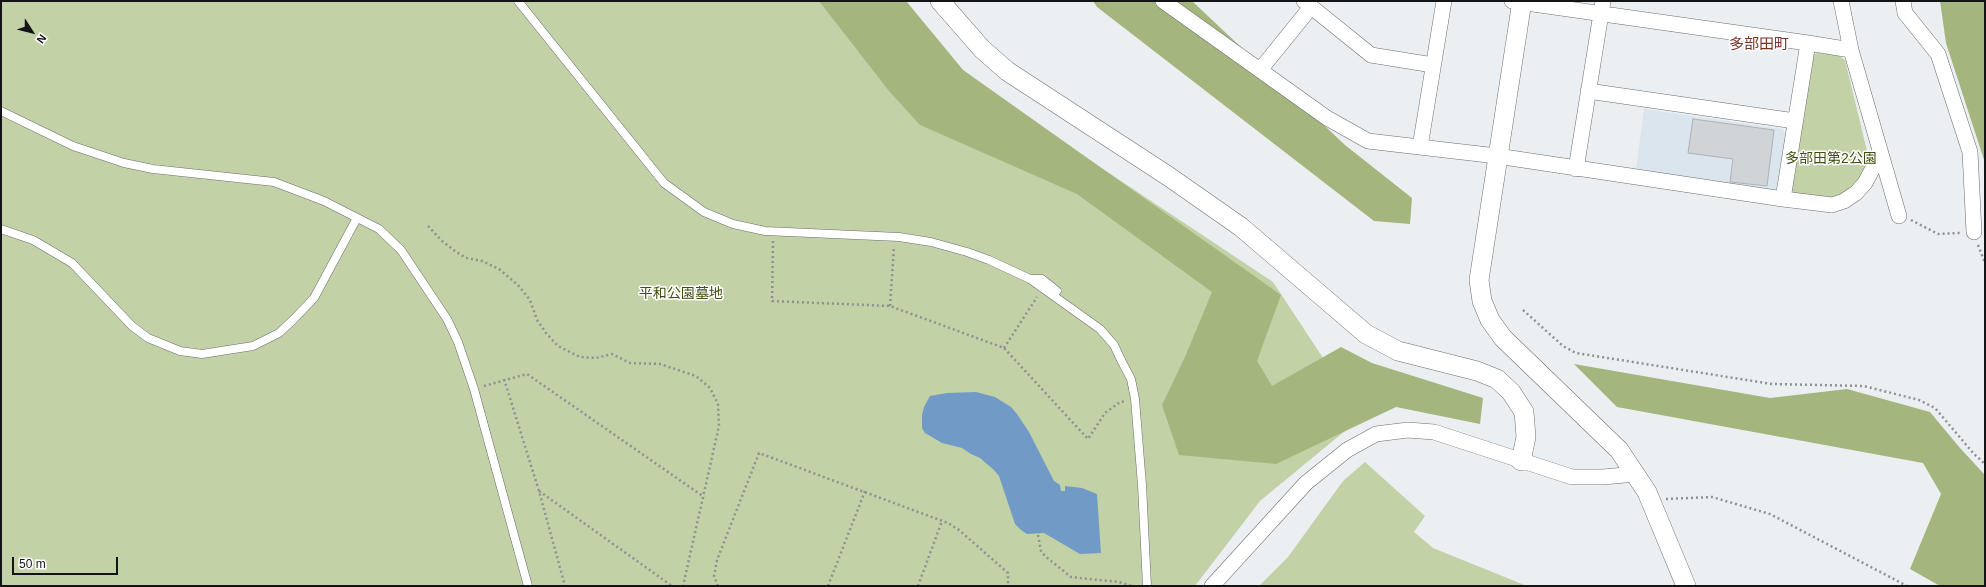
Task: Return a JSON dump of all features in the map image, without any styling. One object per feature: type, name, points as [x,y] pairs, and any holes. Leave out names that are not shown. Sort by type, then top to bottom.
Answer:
[{"type":"street","points":[[940,1],[982,49],[1007,71],[1168,176],[1241,227],[1366,334],[1398,351],[1477,371],[1497,379],[1511,392],[1524,412],[1526,437],[1521,461]]},
{"type":"street","points":[[1163,1],[1327,118],[1368,141],[1497,156],[1576,169],[1832,205],[1844,201],[1856,193],[1865,183],[1881,153]]},
{"type":"street","points":[[1420,147],[1444,1]]},
{"type":"street","points":[[1841,1],[1850,50],[1899,216]]},
{"type":"street","points":[[1903,1],[1905,13],[1938,54],[1970,152],[1974,232]]},
{"type":"street","points":[[1686,586],[1650,499],[1636,474],[1619,450],[1503,338],[1490,320],[1482,300],[1479,280],[1518,2],[1602,8],[1850,50]]},
{"type":"street","points":[[1260,70],[1307,4],[1371,55],[1433,65]]},
{"type":"street","points":[[1576,169],[1602,8]]},
{"type":"street","points":[[1783,199],[1808,43]]},
{"type":"street","points":[[1588,91],[1795,120]]},
{"type":"street","points":[[1212,586],[1306,483],[1347,450],[1376,434],[1408,430],[1434,432],[1572,477],[1603,477],[1636,474]]},
{"type":"lane","points":[[518,1],[664,183],[704,212],[733,224],[773,231],[895,236],[930,242],[966,252],[989,260],[1030,279],[1100,329],[1114,345],[1131,379],[1135,399],[1143,492],[1147,586]]},
{"type":"lane","points":[[1,111],[74,146],[124,163],[153,169],[274,182],[324,202],[379,229],[401,250],[447,319],[466,361],[528,586]]},
{"type":"lane","points":[[1,229],[33,240],[72,263],[132,326],[148,338],[180,351],[202,354],[253,346],[279,333],[314,298],[338,258],[357,218]]},
{"type":"lane","points":[[1030,279],[1042,279],[1058,292],[1062,301]]},
{"type":"path","points":[[1899,216],[1917,221],[1938,234],[1974,232],[1985,263]]},
{"type":"path","points":[[428,226],[442,241],[455,251],[466,258],[482,261],[499,269],[518,284],[530,300],[542,327],[558,346],[580,357],[596,358],[612,354],[630,363],[660,364],[696,376],[710,388],[718,404],[719,426],[683,586]]},
{"type":"path","points":[[773,231],[772,301],[890,306],[1004,348],[1088,439],[1105,414],[1120,402],[1135,399]]},
{"type":"path","points":[[890,306],[895,236]]},
{"type":"path","points":[[1004,348],[1043,288]]},
{"type":"path","points":[[1523,310],[1563,346],[1576,353],[1772,384],[1864,386],[1919,400],[1935,408],[1974,454],[1985,464]]},
{"type":"path","points":[[474,389],[504,379],[527,374],[704,497]]},
{"type":"path","points":[[504,379],[539,491],[565,586]]},
{"type":"path","points":[[718,586],[714,576],[717,560],[758,453],[865,491],[942,521],[959,530],[1008,573],[1008,586]]},
{"type":"path","points":[[539,491],[672,586]]},
{"type":"path","points":[[828,586],[865,491]]},
{"type":"path","points":[[1650,499],[1712,497],[1770,514],[1907,586]]},
{"type":"path","points":[[918,586],[942,521]]},
{"type":"path","points":[[1038,535],[1041,551],[1071,577],[1119,582],[1132,586]]},
{"type":"shaded area","points":[[1644,109],[1782,129],[1786,135],[1777,188],[1771,194],[1635,176]]},
{"type":"green space","name":"平和公園墓地","points":[[1,1],[906,1],[963,70],[1076,151],[1273,282],[1362,417],[1260,501],[1195,586],[1,586]]},
{"type":"green space","points":[[819,1],[906,1],[963,70],[1281,295],[1257,361],[1272,386],[1341,347],[1372,363],[1483,398],[1480,424],[1396,407],[1276,464],[1179,455],[1162,405],[1185,357],[1212,292],[1077,194],[920,125],[889,91]]},
{"type":"green space","points":[[1093,1],[1192,1],[1345,145],[1412,198],[1410,224],[1374,221],[1097,7]]},
{"type":"green space","points":[[1940,1],[1985,1],[1985,163],[1946,43]]},
{"type":"green space","name":"多部田第2公園","points":[[1818,53],[1838,55],[1845,60],[1868,155],[1864,177],[1847,192],[1836,197],[1825,198],[1795,194],[1790,189],[1812,55]]},
{"type":"green space","points":[[1574,364],[1770,398],[1847,389],[1930,412],[1985,475],[1985,586],[1940,586],[1910,569],[1941,494],[1923,463],[1617,407]]},
{"type":"green space","points":[[1365,462],[1425,516],[1414,532],[1433,548],[1527,586],[1259,586],[1288,557],[1343,481]]},
{"type":"water","points":[[976,392],[995,397],[1011,407],[1029,432],[1054,481],[1060,485],[1061,491],[1065,491],[1065,486],[1082,488],[1097,494],[1101,553],[1080,554],[1044,533],[1027,534],[1021,530],[1015,524],[999,476],[994,470],[980,458],[962,448],[942,443],[925,433],[922,428],[922,415],[924,407],[930,396],[947,393]]},
{"type":"building","points":[[1693,119],[1774,130],[1767,186],[1730,182],[1733,159],[1688,153]]},
{"type":"district","name":"多部田町","points":[[1759,45]]}]
